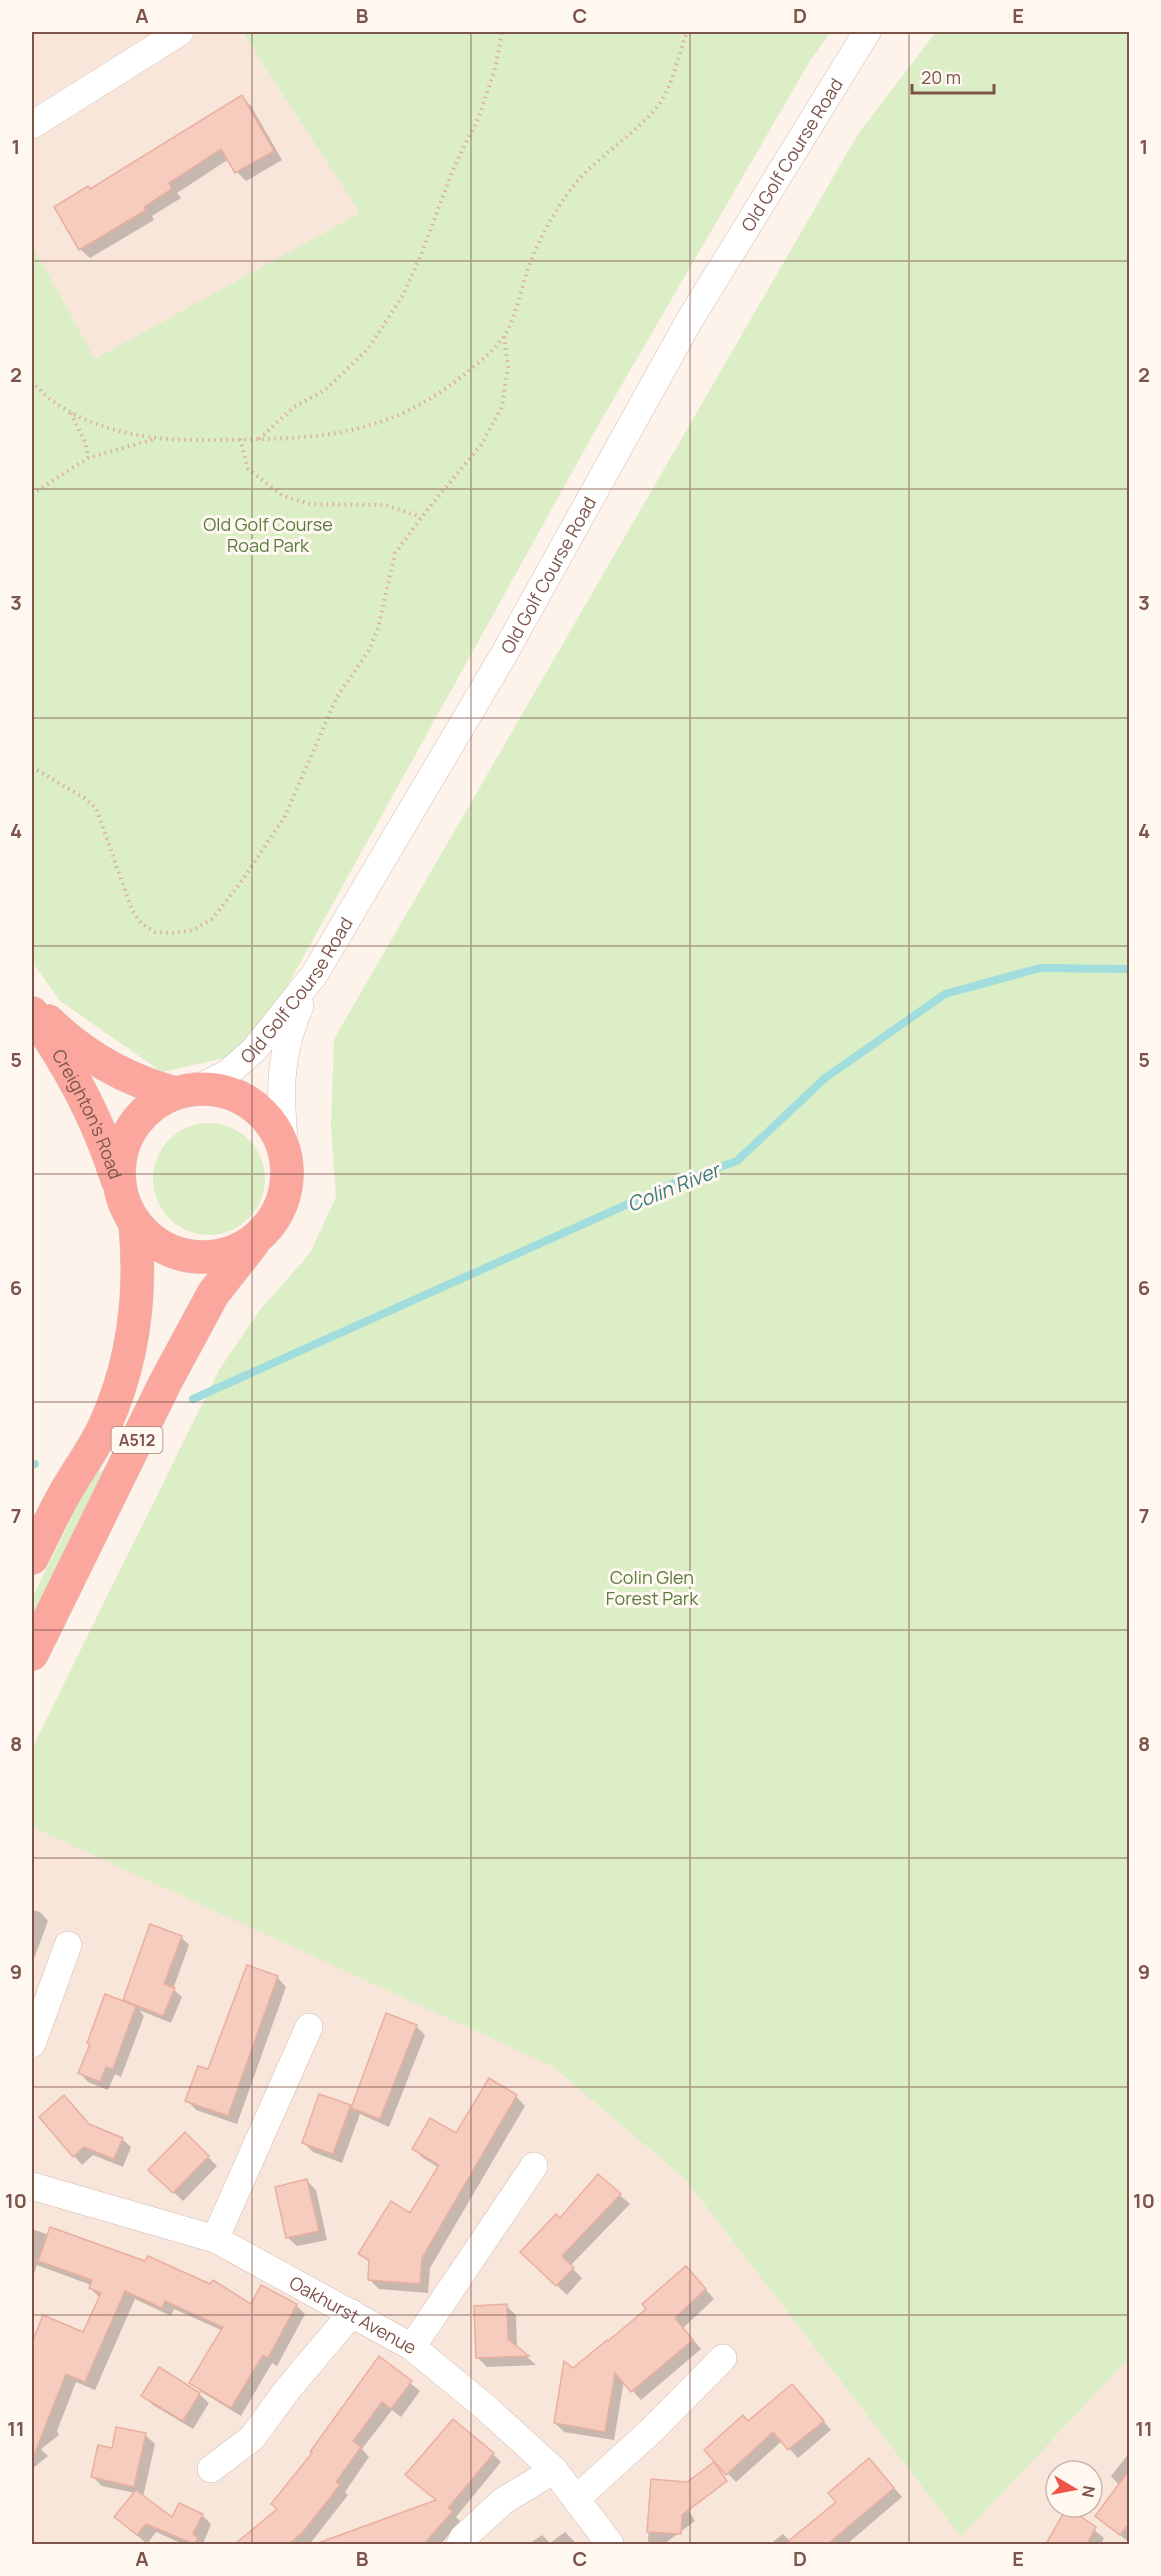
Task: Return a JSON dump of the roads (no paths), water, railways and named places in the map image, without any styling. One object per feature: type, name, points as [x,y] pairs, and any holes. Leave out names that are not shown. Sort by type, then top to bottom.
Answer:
[{"type":"highway","name":"Creighton's Road","points":[[32,1005],[56,1029],[99,1062],[142,1084],[185,1091]]},
{"type":"highway","name":"Creighton's Road","points":[[32,1013],[78,1087],[106,1146],[126,1202]]},
{"type":"highway","name":"A512","points":[[32,1558],[64,1495],[105,1373],[122,1295],[126,1202],[119,1162],[130,1132],[138,1119],[155,1104],[185,1091],[219,1090],[243,1099],[264,1115],[279,1137],[286,1163],[285,1189],[276,1214],[213,1294],[165,1383],[32,1654]]},
{"type":"highway","name":"A512","points":[[126,1202],[142,1232],[163,1248],[188,1256],[213,1257],[238,1250],[260,1235]]},
{"type":"street","points":[[32,125],[180,32]]},
{"type":"street","name":"Old Golf Course Road","points":[[185,1091],[228,1073],[254,1050],[314,975],[503,656],[689,321],[867,32]]},
{"type":"street","points":[[286,1163],[281,1066],[289,1031],[314,975]]},
{"type":"street","points":[[32,2043],[68,1945]]},
{"type":"street","points":[[215,2239],[309,2027]]},
{"type":"street","points":[[412,2346],[534,2166]]},
{"type":"street","name":"Oakhurst Avenue","points":[[32,2186],[215,2239],[412,2346],[484,2406],[554,2470],[610,2544]]},
{"type":"street","points":[[211,2469],[252,2438],[288,2389],[352,2313]]},
{"type":"street","points":[[576,2499],[652,2430],[723,2358]]},
{"type":"street","points":[[460,2544],[463,2538],[503,2501],[554,2470]]},
{"type":"waterway","name":"Colin River","points":[[193,1399],[677,1182],[737,1161],[825,1078],[945,994],[1040,968],[1130,969]]},
{"type":"park label","name":"Old Golf Course Road Park","points":[[268,534]]},
{"type":"park label","name":"Colin Glen Forest Park","points":[[652,1587]]}]
